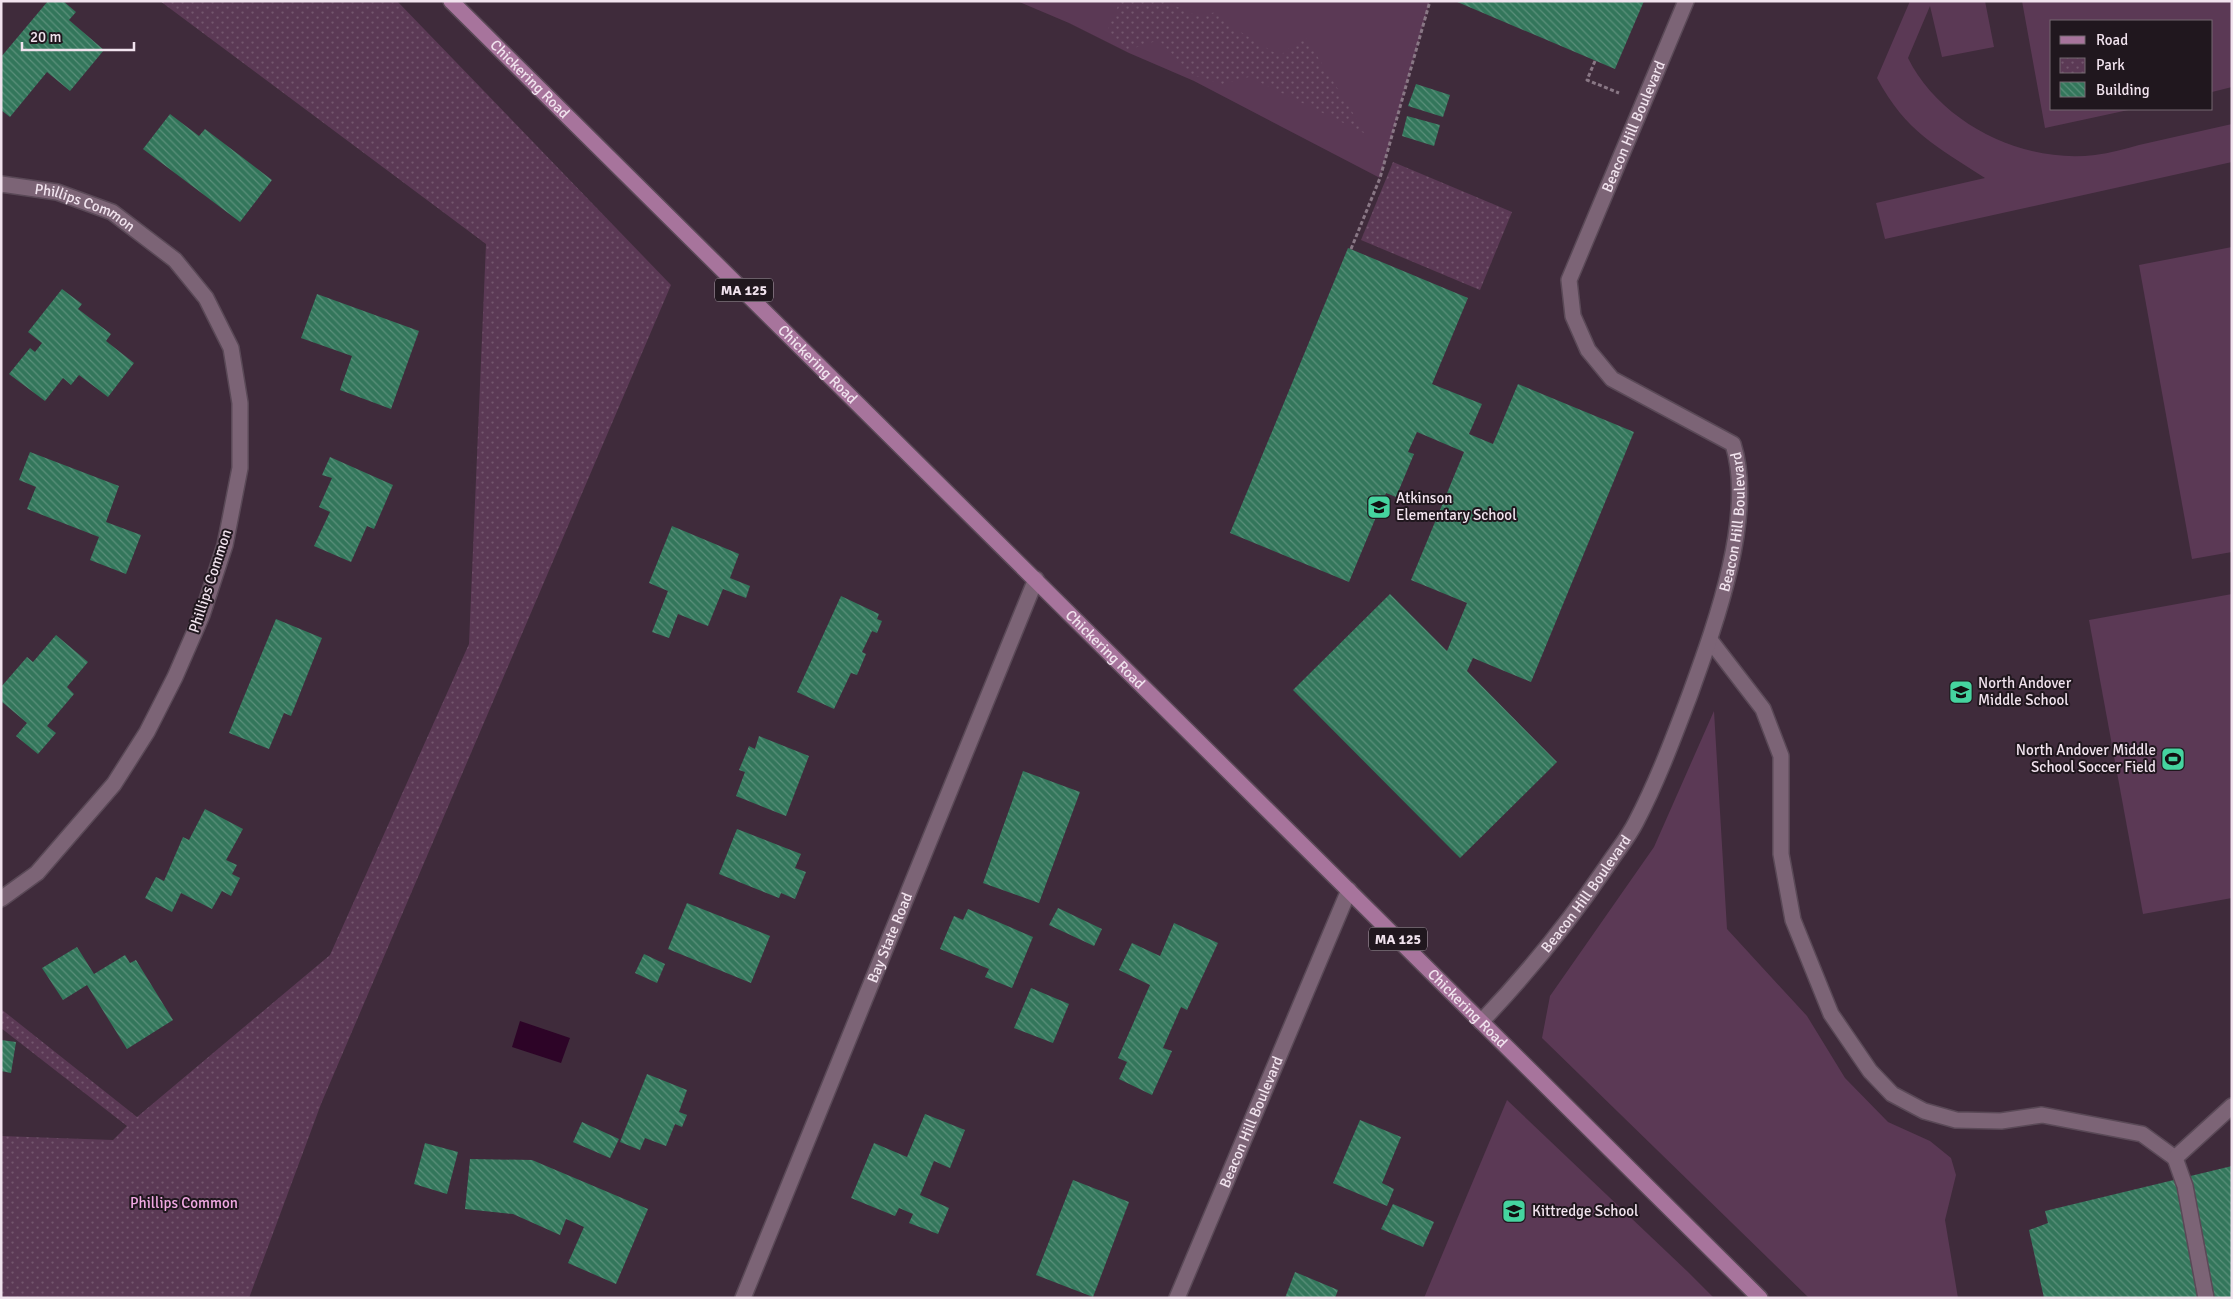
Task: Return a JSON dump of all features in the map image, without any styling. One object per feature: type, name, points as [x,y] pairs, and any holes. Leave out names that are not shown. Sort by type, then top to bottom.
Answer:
[{"type":"main road","name":"Chickering Road","points":[[451,1],[1760,1298]]},
{"type":"street","name":"Beacon Hill Boulevard","points":[[1481,1022],[1542,955],[1584,900],[1636,823],[1672,743],[1710,640],[1734,553],[1740,464],[1733,444],[1612,379],[1588,350],[1573,316],[1568,280],[1686,1]]},
{"type":"street","name":"Phillips Common","points":[[1,184],[57,192],[112,212],[175,260],[206,298],[231,348],[240,403],[240,468],[225,544],[202,615],[147,732],[114,784],[37,873],[1,899]]},
{"type":"street","name":"Bay State Road","points":[[743,1298],[1036,579]]},
{"type":"street","points":[[1710,640],[1763,709],[1774,737],[1780,756],[1781,854],[1793,920],[1831,1014],[1876,1077],[1892,1094],[1924,1111],[1956,1120],[2001,1122],[2042,1115],[2142,1134],[2175,1158],[2185,1186],[2206,1298]]},
{"type":"street","name":"Beacon Hill Boulevard","points":[[1177,1298],[1349,890]]},
{"type":"street","points":[[2175,1158],[2232,1106]]},
{"type":"path","points":[[1350,249],[1380,178],[1430,1]]},
{"type":"path","points":[[1595,61],[1587,80],[1643,102]]},
{"type":"green space","name":"Phillips Common","points":[[160,1],[397,1],[671,285],[321,1104],[249,1298],[1,1298],[1,1136],[113,1140],[127,1126],[1,1028],[1,1009],[137,1117],[330,955],[469,644],[486,244]]},
{"type":"green space","points":[[1017,1],[1430,1],[1380,178],[1194,81]]},
{"type":"green space","points":[[1120,1],[1165,1],[1195,15],[1219,12],[1229,25],[1280,56],[1304,35],[1366,134],[1249,77],[1222,84],[1192,75],[1159,40],[1128,50],[1106,34]]},
{"type":"green space","points":[[1910,1],[1985,1],[1994,47],[1942,57],[1930,6],[1908,58],[1922,81],[1941,102],[1962,120],[1986,134],[2040,153],[2068,156],[2095,155],[2232,124],[2232,162],[1885,239],[1876,203],[1985,178],[1937,147],[1911,125],[1899,112],[1877,78]]},
{"type":"green space","points":[[2022,1],[2232,1],[2232,87],[2213,92],[2213,20],[2050,20],[2050,110],[2128,110],[2045,128]]},
{"type":"green space","points":[[1393,162],[1512,212],[1480,290],[1361,240]]},
{"type":"green space","points":[[2232,247],[2232,552],[2192,559],[2139,265]]},
{"type":"green space","name":"North Andover Middle School Soccer Field","points":[[2232,594],[2232,898],[2143,914],[2089,620]]},
{"type":"green space","points":[[1714,711],[1727,929],[1807,1016],[1845,1078],[1888,1122],[1930,1141],[1951,1158],[1956,1175],[1945,1220],[1958,1298],[1809,1298],[1542,1038],[1550,996],[1654,847]]},
{"type":"green space","name":"Kittredge School","points":[[1507,1100],[1688,1272],[1714,1298],[1424,1298]]},
{"type":"shaded area","points":[[520,1021],[570,1038],[561,1063],[512,1047]]},
{"type":"building","points":[[48,1],[63,1],[76,12],[69,20],[104,50],[70,91],[47,72],[10,117],[1,110],[1,57]]},
{"type":"building","points":[[1455,1],[1644,1],[1615,69]]},
{"type":"building","points":[[1416,84],[1450,95],[1443,117],[1408,106]]},
{"type":"building","points":[[170,114],[199,136],[205,129],[272,180],[240,222],[143,149]]},
{"type":"building","points":[[1407,116],[1440,125],[1434,146],[1402,136]]},
{"type":"building","points":[[1348,248],[1468,298],[1432,384],[1482,404],[1469,434],[1493,444],[1518,384],[1634,432],[1531,682],[1473,658],[1467,671],[1557,762],[1460,858],[1293,690],[1390,594],[1447,651],[1467,603],[1411,580],[1464,452],[1417,432],[1408,452],[1414,454],[1396,497],[1386,493],[1349,582],[1230,533]]},
{"type":"building","points":[[62,289],[82,304],[78,309],[111,334],[106,341],[134,363],[108,397],[79,375],[71,385],[63,378],[45,401],[9,374],[30,348],[35,352],[42,343],[28,332]]},
{"type":"building","points":[[317,294],[419,331],[391,409],[340,390],[352,356],[301,338]]},
{"type":"building","points":[[30,452],[119,486],[106,522],[141,535],[126,574],[90,560],[99,537],[27,509],[36,487],[19,480]]},
{"type":"building","points":[[330,457],[393,485],[374,529],[367,526],[351,562],[314,546],[330,512],[319,507],[332,478],[322,475]]},
{"type":"building","points":[[672,526],[739,554],[730,578],[750,586],[746,598],[723,589],[708,626],[678,614],[669,638],[652,632],[668,591],[649,583]]},
{"type":"building","points":[[841,596],[879,614],[877,619],[882,621],[877,633],[872,631],[862,652],[866,654],[857,675],[851,673],[834,709],[797,692]]},
{"type":"building","points":[[276,619],[322,638],[291,716],[284,713],[269,749],[229,733]]},
{"type":"building","points":[[56,635],[88,662],[67,687],[74,694],[47,726],[56,733],[38,754],[16,736],[27,723],[1,701],[1,687],[27,657],[33,662]]},
{"type":"building","points":[[759,736],[809,756],[786,816],[736,796],[745,772],[739,770],[749,746],[755,749]]},
{"type":"building","points":[[1023,771],[1080,792],[1039,903],[983,883]]},
{"type":"building","points":[[205,809],[243,829],[226,860],[237,865],[232,874],[240,878],[231,896],[222,891],[212,909],[181,893],[172,912],[145,898],[156,877],[164,881],[183,837],[189,840]]},
{"type":"building","points":[[737,829],[801,854],[795,868],[806,872],[795,899],[781,893],[779,898],[719,874]]},
{"type":"building","points":[[687,903],[770,936],[751,983],[668,949]]},
{"type":"building","points":[[1058,908],[1102,929],[1094,946],[1049,925]]},
{"type":"building","points":[[968,909],[1033,937],[1012,988],[985,977],[989,969],[940,949],[954,916],[963,920]]},
{"type":"building","points":[[1174,923],[1218,943],[1187,1010],[1181,1007],[1163,1048],[1172,1051],[1152,1095],[1119,1079],[1127,1062],[1118,1058],[1150,985],[1119,970],[1132,943],[1160,956]]},
{"type":"building","points":[[77,947],[94,974],[125,955],[130,963],[136,960],[173,1020],[127,1049],[87,985],[63,1000],[42,968]]},
{"type":"building","points":[[644,954],[665,964],[657,983],[635,973]]},
{"type":"building","points":[[1031,988],[1069,1004],[1053,1043],[1014,1028]]},
{"type":"building","points":[[1,1040],[16,1042],[11,1073],[1,1071]]},
{"type":"building","points":[[647,1074],[687,1090],[679,1112],[687,1115],[682,1127],[675,1124],[666,1146],[645,1138],[640,1150],[620,1142]]},
{"type":"building","points":[[925,1114],[965,1130],[950,1168],[934,1161],[920,1195],[949,1208],[938,1234],[909,1223],[913,1214],[899,1208],[895,1216],[851,1198],[874,1143],[907,1157]]},
{"type":"building","points":[[1360,1120],[1401,1137],[1382,1183],[1394,1189],[1387,1206],[1333,1183]]},
{"type":"building","points":[[582,1122],[619,1139],[610,1158],[573,1142]]},
{"type":"building","points":[[425,1143],[458,1152],[447,1194],[414,1184]]},
{"type":"building","points":[[470,1159],[532,1160],[648,1209],[616,1284],[568,1263],[584,1227],[566,1219],[560,1235],[513,1214],[465,1209]]},
{"type":"building","points":[[2232,1166],[2232,1298],[2044,1298],[2029,1230],[2048,1223],[2045,1211]]},
{"type":"building","points":[[1073,1180],[1129,1202],[1093,1297],[1036,1275]]},
{"type":"building","points":[[1393,1204],[1434,1222],[1423,1247],[1381,1229]]},
{"type":"building","points":[[1295,1272],[1338,1290],[1335,1298],[1285,1298]]},
{"type":"place","name":"Atkinson Elementary School","points":[[1379,507]]},
{"type":"place","name":"North Andover Middle School","points":[[1961,692]]},
{"type":"place","name":"North Andover Middle School Soccer Field","points":[[2173,759]]},
{"type":"place","name":"Kittredge School","points":[[1514,1211]]}]
